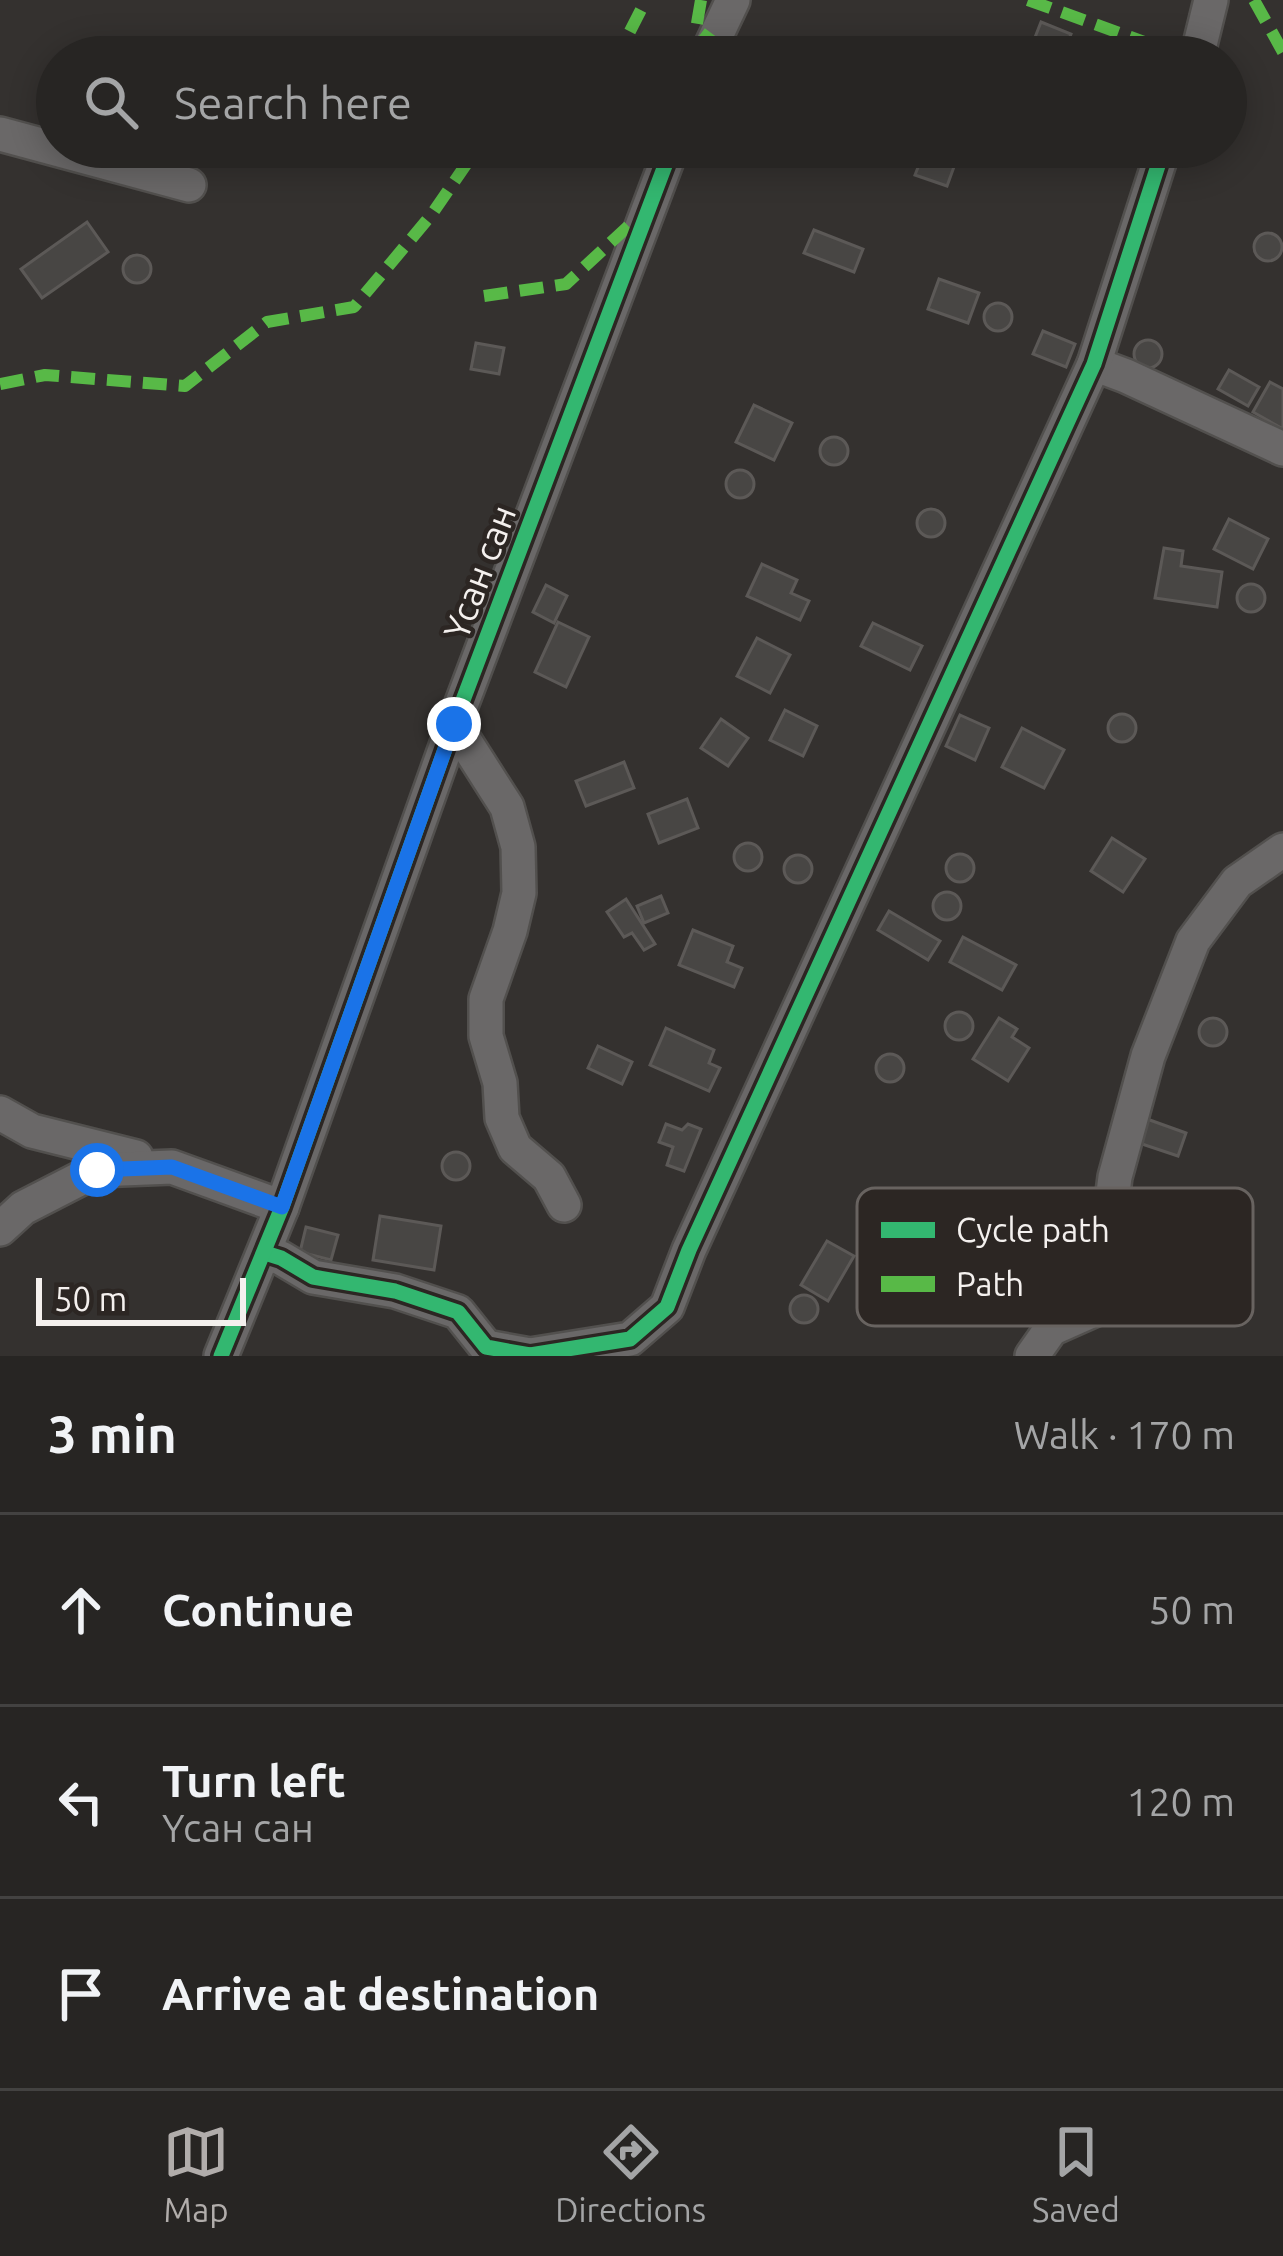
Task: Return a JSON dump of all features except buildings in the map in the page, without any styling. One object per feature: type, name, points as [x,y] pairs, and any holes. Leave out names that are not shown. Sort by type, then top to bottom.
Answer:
[{"type":"street","points":[[716,36],[734,0]]},
{"type":"street","points":[[1202,36],[1211,0]]},
{"type":"street","points":[[0,134],[36,144]]},
{"type":"street","points":[[129,168],[189,184]]},
{"type":"street","name":"Үсан сан","points":[[221,1356],[282,1207],[454,724],[664,168]]},
{"type":"street","points":[[265,1252],[313,1277],[395,1291],[458,1312],[486,1347],[530,1355],[630,1340],[667,1306],[1094,364],[1157,168]]},
{"type":"street","points":[[1094,364],[1283,449]]},
{"type":"street","points":[[454,724],[508,807],[518,847],[519,893],[486,999],[485,1036],[500,1084],[502,1118],[515,1148],[549,1177],[564,1205]]},
{"type":"street","points":[[1114,1188],[1148,1056],[1192,941],[1237,882],[1283,850]]},
{"type":"street","points":[[0,1113],[32,1131],[172,1167],[282,1207]]},
{"type":"street","points":[[0,1229],[23,1208],[97,1170],[172,1167]]},
{"type":"street","points":[[1032,1356],[1059,1326]]},
{"type":"marked path","points":[[628,36],[646,0]]},
{"type":"marked path","points":[[701,0],[696,29],[705,36]]},
{"type":"marked path","points":[[1028,0],[1128,36]]},
{"type":"marked path","points":[[1254,0],[1283,52]]},
{"type":"marked path","points":[[0,384],[45,375],[185,386],[267,322],[354,307],[432,214],[464,168]]},
{"type":"marked path","points":[[484,296],[566,284],[636,219]]},
{"type":"cycle path","points":[[221,1356],[282,1207],[454,724],[664,168]]},
{"type":"cycle path","points":[[265,1253],[313,1277],[395,1291],[458,1312],[486,1347],[530,1355],[630,1339],[667,1307],[1094,364],[1157,168]]},
{"type":"route","points":[[97,1170],[172,1167],[282,1207],[454,724]]}]
